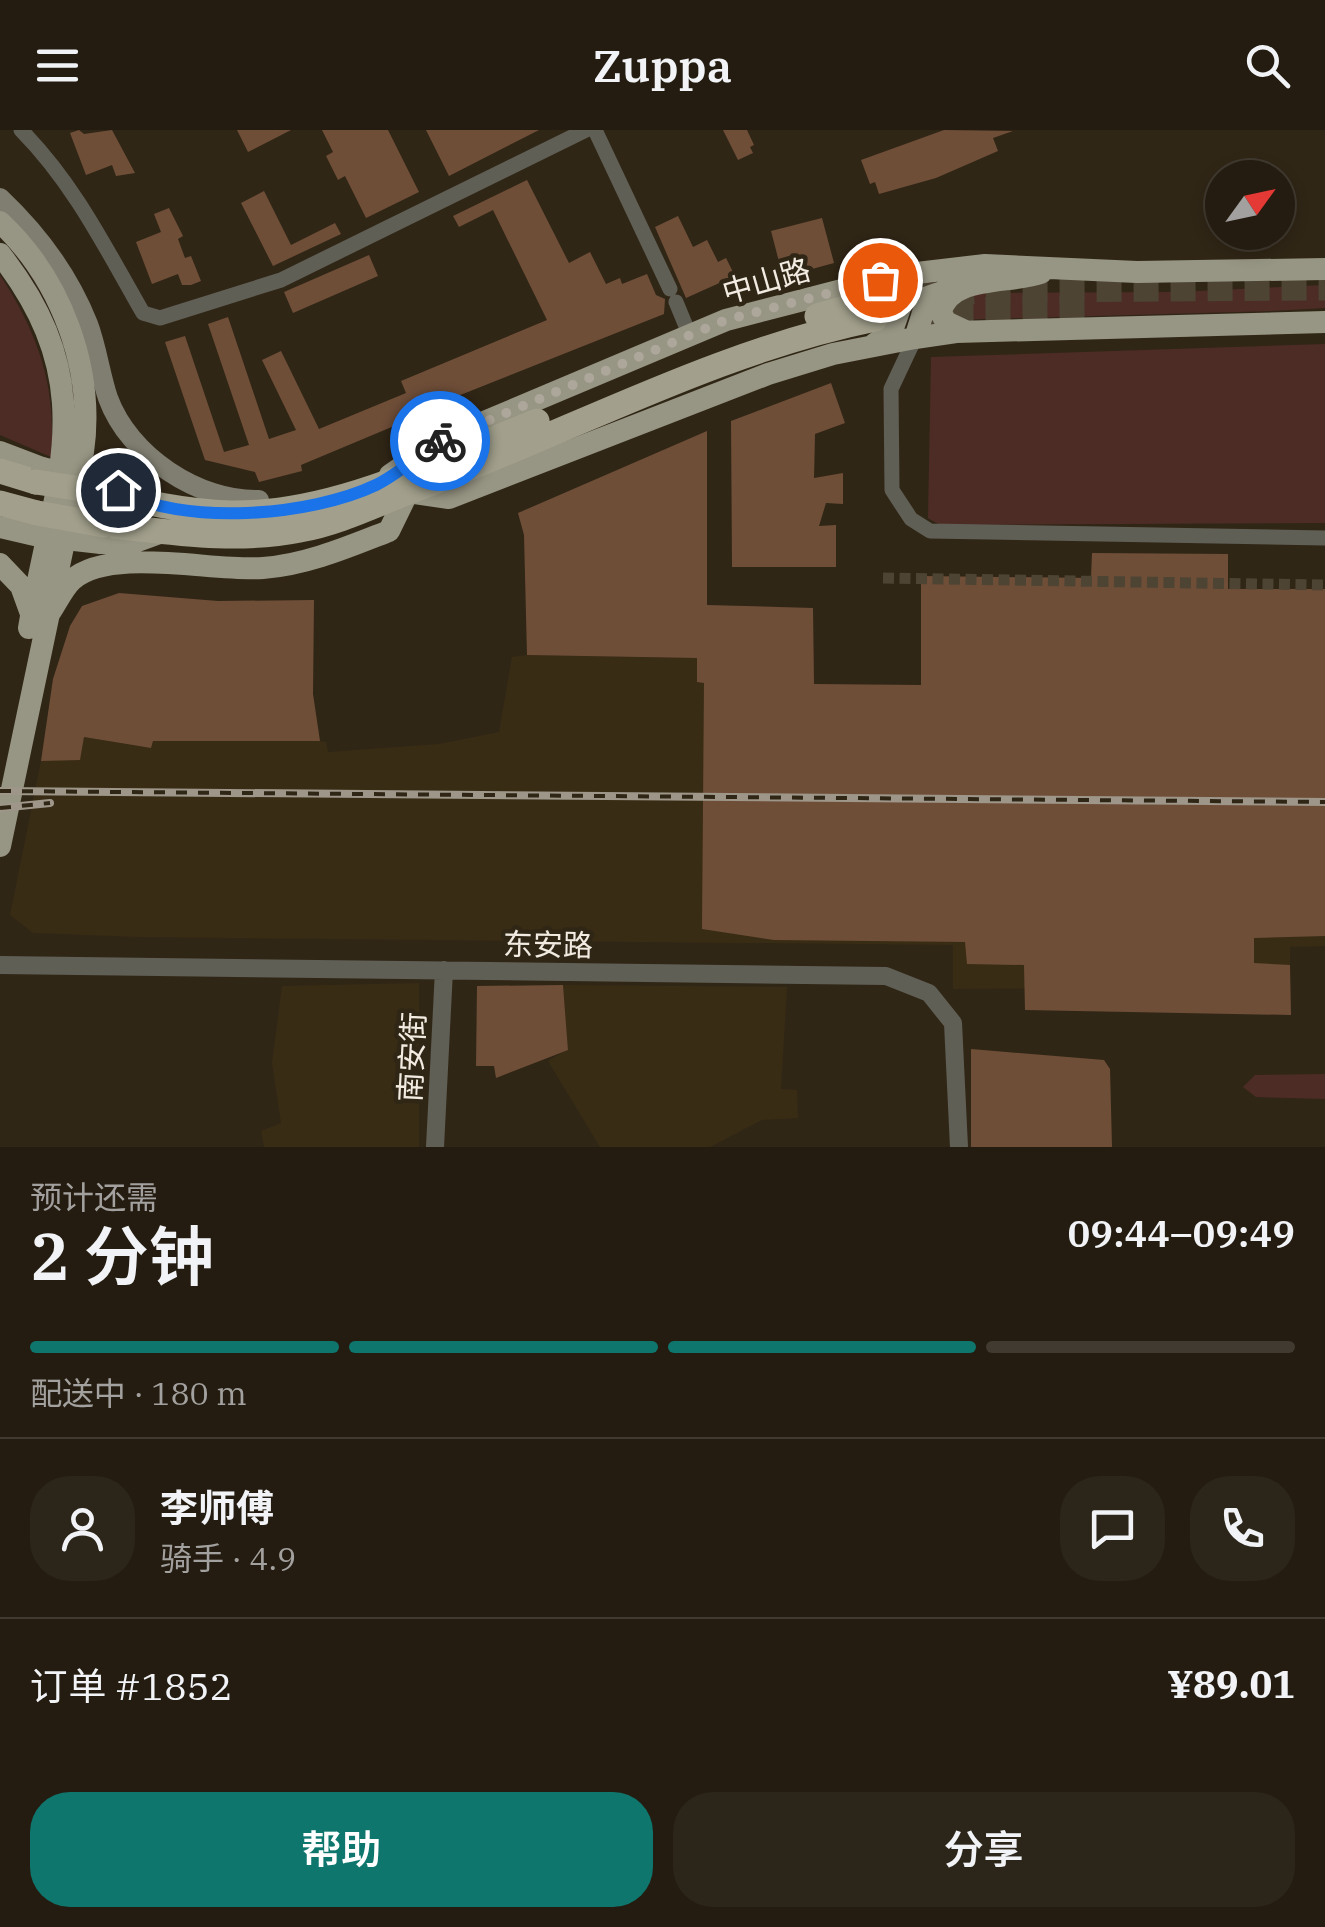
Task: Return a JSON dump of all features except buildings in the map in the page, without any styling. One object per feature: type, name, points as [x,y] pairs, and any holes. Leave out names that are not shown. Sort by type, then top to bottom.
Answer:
[{"type":"highway","points":[[0,471],[103,488],[136,500],[234,513],[301,506],[376,485],[776,328],[868,302]]},
{"type":"highway","points":[[0,503],[38,524],[103,534],[165,531],[237,536],[304,530],[698,374],[827,329],[868,302]]},
{"type":"main road","points":[[0,198],[47,250],[69,284],[88,324],[108,399],[120,421],[154,460],[201,489],[233,501],[301,506]]},
{"type":"main road","points":[[0,222],[24,248],[54,296],[76,348],[86,404],[83,452],[36,614],[0,773]]},
{"type":"main road","points":[[0,254],[42,318],[62,381],[65,440],[0,846]]},
{"type":"main road","name":"中山路","points":[[376,485],[439,441],[726,320],[868,302],[943,267],[1137,272],[1325,269]]},
{"type":"main road","points":[[915,338],[928,298],[970,284],[1015,282],[1053,268]]},
{"type":"main road","points":[[965,332],[946,322],[941,313],[950,295],[970,284]]},
{"type":"main road","points":[[868,302],[886,288],[900,308],[892,332],[870,347]]},
{"type":"main road","points":[[36,614],[72,580],[103,567],[160,563],[268,568],[325,555],[388,531],[408,492],[450,498],[708,396],[832,354],[965,332],[1325,322]]},
{"type":"main road","points":[[0,452],[103,488]]},
{"type":"main road","points":[[0,527],[38,524]]},
{"type":"main road","points":[[0,564],[20,586],[36,614]]},
{"type":"street","points":[[21,130],[62,174],[92,219],[143,313],[160,318],[281,280],[586,130]]},
{"type":"street","points":[[594,130],[690,336]]},
{"type":"street","points":[[915,338],[891,389],[892,490],[911,519],[930,531],[1325,538]]},
{"type":"street","name":"东安路","points":[[0,966],[886,976],[928,994],[953,1023],[959,1147]]},
{"type":"street","name":"南安街","points":[[435,1147],[444,970]]},
{"type":"shaded area","points":[[0,275],[25,318],[42,362],[51,407],[51,457],[0,435]]},
{"type":"shaded area","points":[[1325,285],[1325,308],[1272,311],[951,320],[948,303],[976,293],[1177,292]]},
{"type":"shaded area","points":[[1325,344],[1325,523],[940,525],[928,518],[931,357]]},
{"type":"shaded area","points":[[512,657],[697,658],[697,681],[704,683],[1325,691],[1325,946],[1290,947],[1290,987],[953,989],[953,945],[139,937],[33,933],[10,915],[41,761],[80,759],[84,737],[151,748],[153,741],[320,741],[326,742],[328,752],[439,744],[499,732]]},
{"type":"shaded area","points":[[419,983],[419,1147],[264,1147],[261,1131],[281,1123],[272,1063],[282,986]]},
{"type":"shaded area","points":[[563,985],[787,987],[781,1089],[797,1090],[798,1118],[762,1120],[710,1147],[600,1147],[548,1061],[568,1049]]},
{"type":"shaded area","points":[[1325,1074],[1325,1099],[1256,1097],[1243,1087],[1255,1075]]},
{"type":"tunnel","points":[[875,300],[993,290],[1325,288]]},
{"type":"tunnel","points":[[875,319],[950,310],[1090,308]]},
{"type":"tunnel","points":[[883,578],[1325,585]]},
{"type":"railway","points":[[0,791],[1325,802]]},
{"type":"railway","points":[[0,808],[50,803]]},
{"type":"way so far","points":[[440,441],[726,320],[880,280]]},
{"type":"route","points":[[118,490],[136,500],[206,512],[301,506],[376,485],[440,441]]}]
